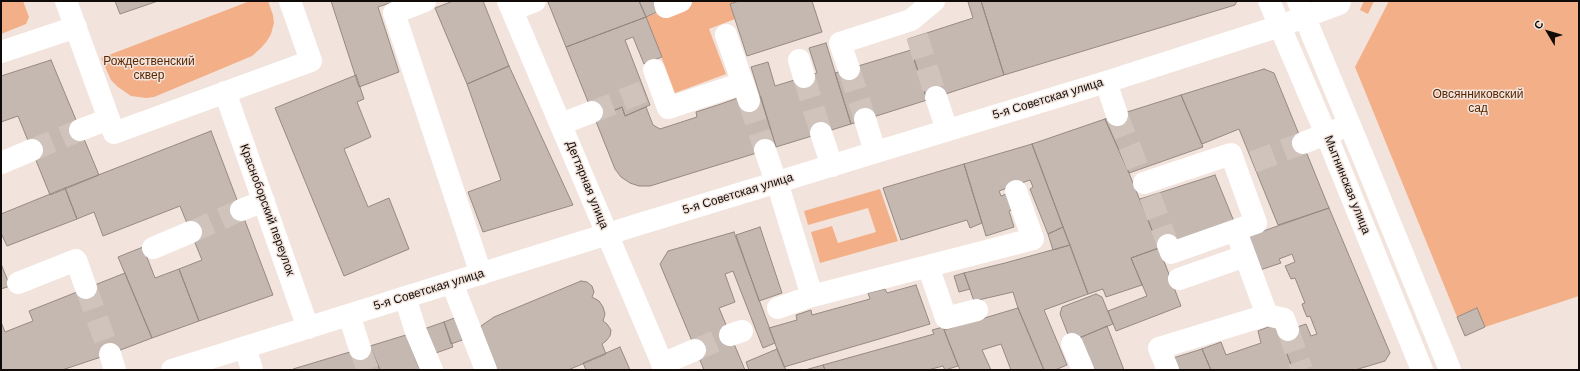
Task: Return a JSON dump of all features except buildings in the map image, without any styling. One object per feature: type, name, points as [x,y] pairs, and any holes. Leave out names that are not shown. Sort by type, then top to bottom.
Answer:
[{"type":"street","points":[[66,1],[114,133],[312,61],[290,1]]},
{"type":"street","points":[[425,1],[394,13],[481,274]]},
{"type":"street","points":[[510,5],[534,1]]},
{"type":"street","points":[[849,69],[840,43],[914,28],[934,1]]},
{"type":"street","name":"Мытнинская улица","points":[[1269,1],[1326,134],[1422,370]]},
{"type":"street","name":"5-я Советская улица","points":[[172,370],[776,182],[1106,82],[1280,26],[1301,9],[1339,4],[1340,1]]},
{"type":"street","name":"Дегтярная улица","points":[[510,5],[596,204],[607,235],[664,367]]},
{"type":"street","points":[[1301,9],[1350,124],[1450,370]]},
{"type":"street","points":[[1,52],[76,28]]},
{"type":"street","points":[[653,82],[668,108],[746,92],[726,35]]},
{"type":"street","points":[[1106,82],[1117,116]]},
{"type":"street","name":"Красноборский переулок","points":[[225,92],[308,328]]},
{"type":"street","points":[[936,97],[947,130]]},
{"type":"street","points":[[561,124],[592,112]]},
{"type":"street","points":[[80,130],[109,119]]},
{"type":"street","points":[[864,119],[875,152]]},
{"type":"street","points":[[1303,143],[1350,124]]},
{"type":"street","points":[[821,133],[832,166]]},
{"type":"street","points":[[1,163],[32,150]]},
{"type":"street","points":[[765,150],[812,296]]},
{"type":"street","points":[[1144,183],[1231,154],[1244,165],[1256,223],[1171,253],[1168,245]]},
{"type":"street","points":[[778,308],[812,296],[845,297],[928,266],[1033,239],[1016,191]]},
{"type":"street","points":[[241,210],[264,201]]},
{"type":"street","points":[[1236,231],[1267,315]]},
{"type":"street","points":[[153,248],[191,232]]},
{"type":"street","points":[[1179,279],[1246,256]]},
{"type":"street","points":[[18,283],[76,260],[86,288]]},
{"type":"street","points":[[928,266],[946,318],[977,310]]},
{"type":"street","points":[[452,283],[486,370]]},
{"type":"street","points":[[405,297],[416,332],[432,370]]},
{"type":"street","points":[[348,315],[360,349]]},
{"type":"street","points":[[1168,370],[1160,348],[1267,315],[1284,319],[1288,330]]},
{"type":"street","points":[[1072,344],[1082,370]]},
{"type":"street","points":[[245,347],[252,370]]},
{"type":"street","points":[[664,367],[695,350]]},
{"type":"green space","points":[[1,1],[23,1],[29,17],[26,24],[1,34]]},
{"type":"green space","name":"Рождественский сквер","points":[[250,1],[268,1],[274,23],[267,41],[252,56],[154,97],[146,98],[131,96],[111,80],[101,58]]},
{"type":"green space","points":[[691,1],[739,1],[730,4],[735,19],[709,29],[726,74],[675,93],[646,17]]},
{"type":"green space","points":[[1364,1],[1374,1],[1368,14],[1360,10]]},
{"type":"green space","name":"Овсянниковский сад","points":[[1389,1],[1579,1],[1579,296],[1485,327],[1477,308],[1457,317],[1355,67]]},
{"type":"green space","points":[[880,189],[898,241],[820,263],[811,232],[832,226],[838,243],[876,232],[868,208],[808,225],[804,211]]},
{"type":"tunnel","points":[[917,36],[936,97]]},
{"type":"tunnel","points":[[849,69],[865,119]]},
{"type":"tunnel","points":[[804,77],[821,133]]},
{"type":"tunnel","points":[[592,112],[645,91]]},
{"type":"tunnel","points":[[749,101],[765,150]]},
{"type":"tunnel","points":[[1117,115],[1139,170]]},
{"type":"tunnel","points":[[32,150],[80,130]]},
{"type":"tunnel","points":[[1253,162],[1303,143]]},
{"type":"tunnel","points":[[1150,196],[1168,245]]},
{"type":"tunnel","points":[[191,232],[241,210]]},
{"type":"tunnel","points":[[86,288],[110,354]]},
{"type":"tunnel","points":[[1288,330],[1302,370]]},
{"type":"tunnel","points":[[695,350],[730,335]]},
{"type":"tunnel","points":[[360,349],[368,370]]}]
